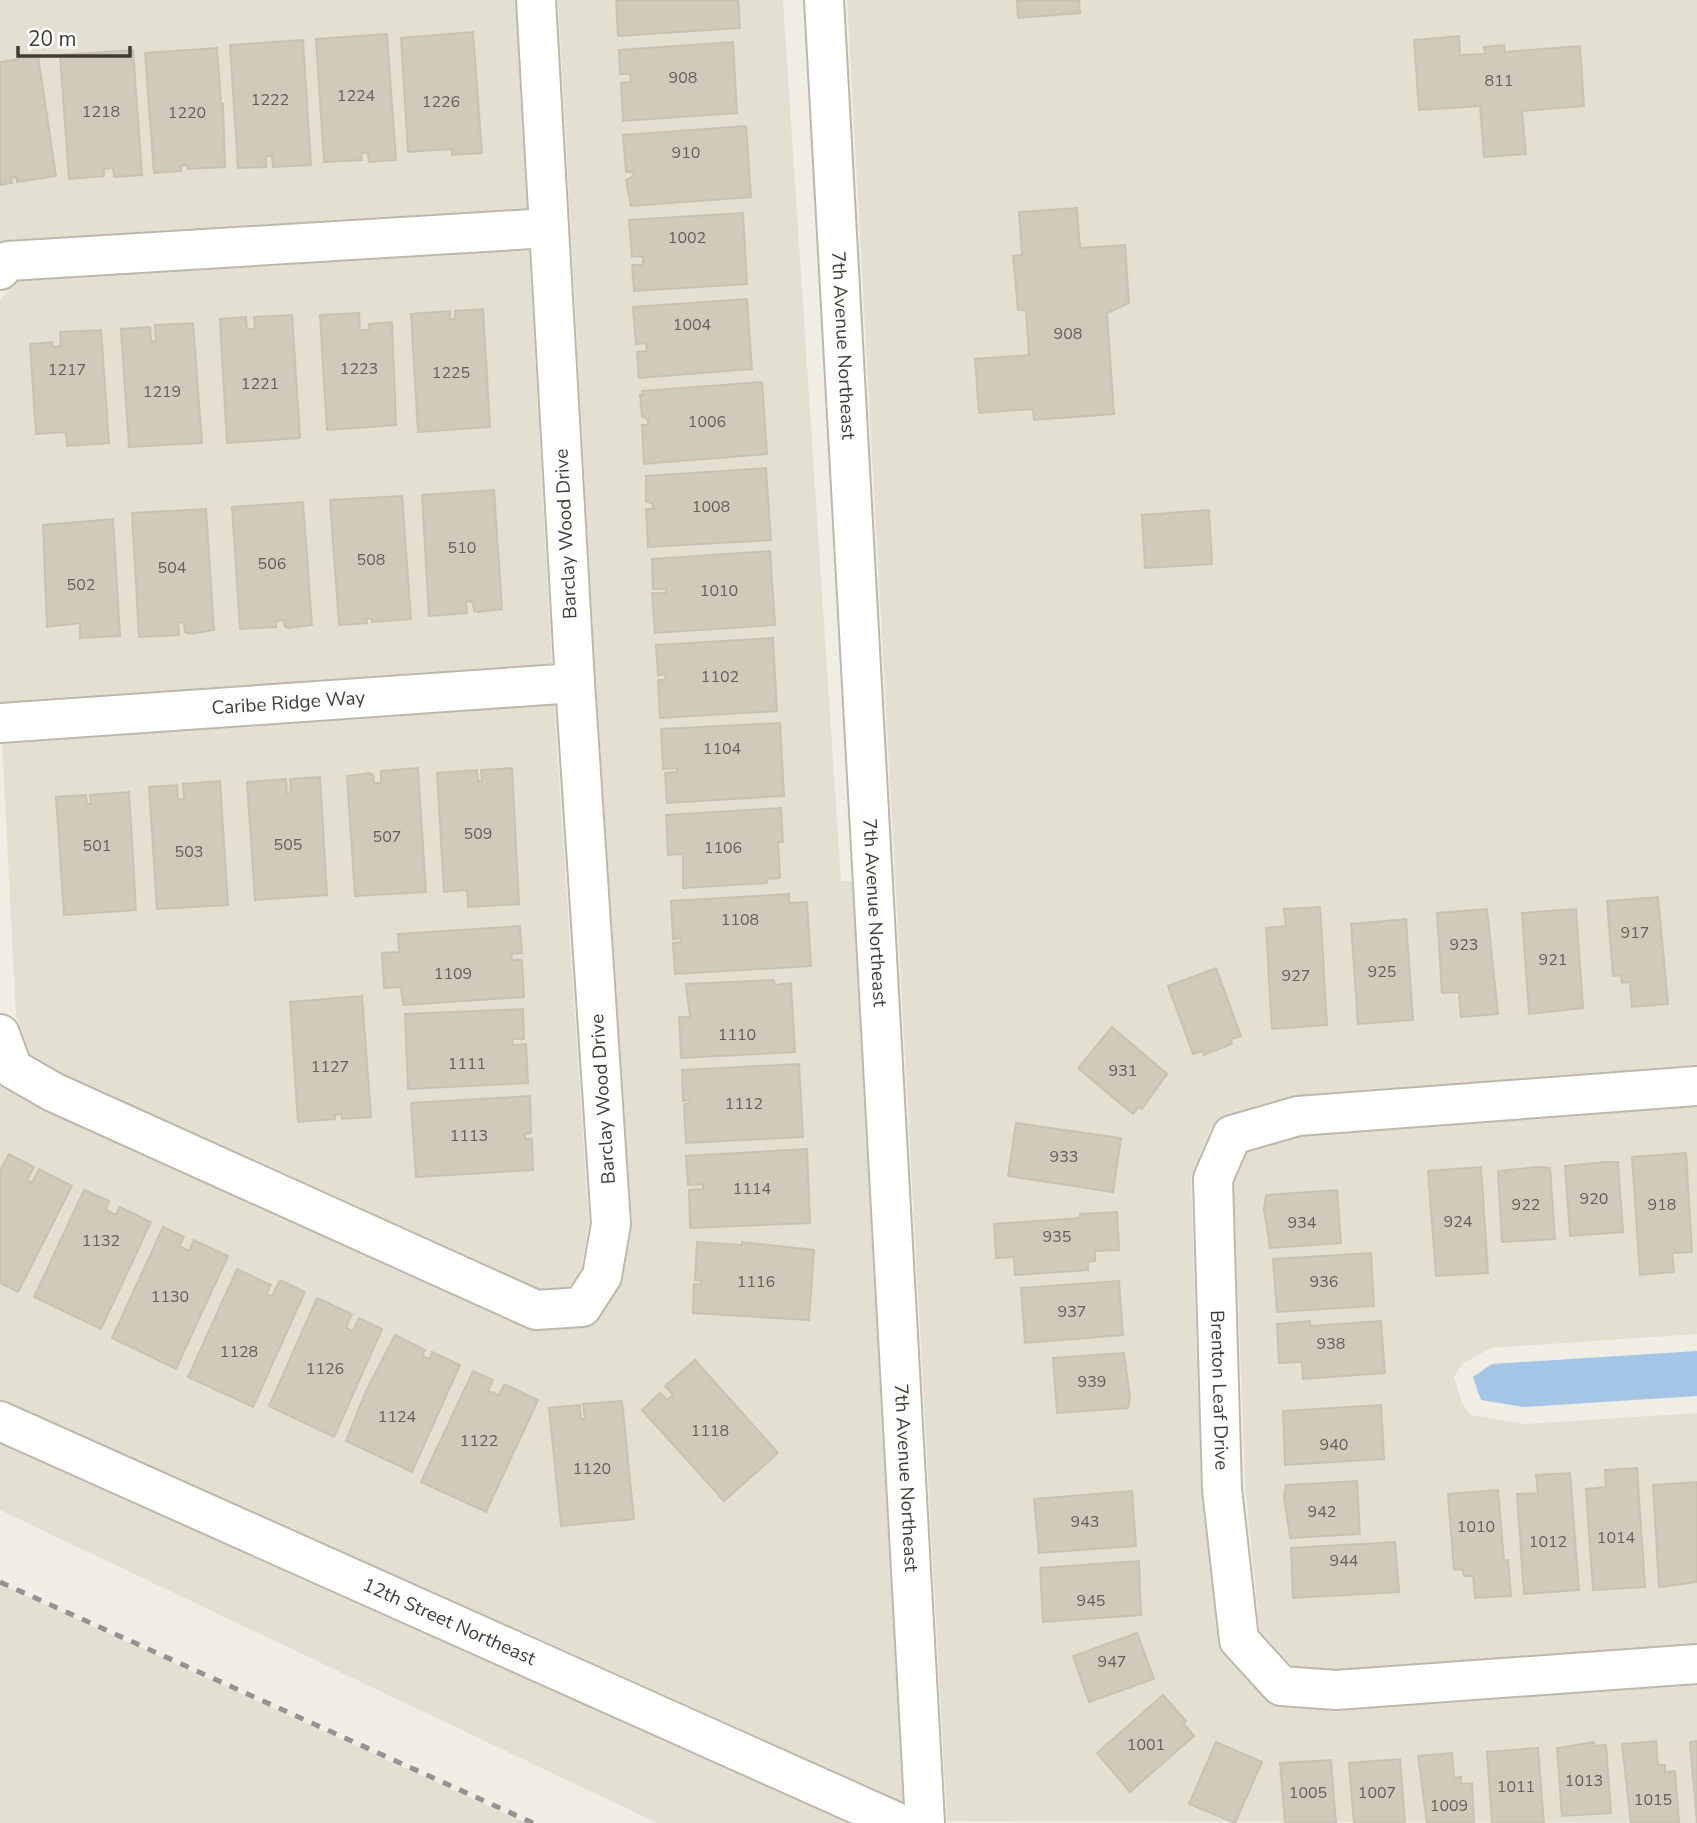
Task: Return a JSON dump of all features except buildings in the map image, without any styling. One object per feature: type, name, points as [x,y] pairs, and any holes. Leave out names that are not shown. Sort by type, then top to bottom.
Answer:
[{"type":"street","name":"Barclay Wood Drive","points":[[0,1034],[13,1069],[53,1092],[536,1310],[582,1307],[602,1276],[611,1224],[575,684],[536,0]]},
{"type":"street","name":"7th Avenue Northeast","points":[[824,0],[925,1823]]},
{"type":"street","points":[[0,270],[8,261],[549,228]]},
{"type":"street","name":"Caribe Ridge Way","points":[[0,723],[575,684]]},
{"type":"street","name":"Brenton Leaf Drive","points":[[1697,1086],[1298,1116],[1232,1135],[1213,1179],[1222,1489],[1239,1640],[1282,1686],[1336,1690],[1697,1664]]},
{"type":"street","name":"12th Street Northeast","points":[[0,1421],[899,1823]]},
{"type":"shaded area","points":[[0,0],[515,0],[527,210],[6,242],[0,245]]},
{"type":"shaded area","points":[[558,0],[783,0],[841,881],[852,881],[903,1803],[0,1399],[0,1084],[43,1109],[526,1328],[583,1326],[601,1316],[623,1278],[632,1223],[596,682]]},
{"type":"shaded area","points":[[847,0],[1697,0],[1697,1067],[1297,1096],[1225,1117],[1211,1128],[1191,1180],[1201,1489],[1218,1642],[1222,1653],[1265,1698],[1280,1705],[1337,1709],[1697,1684],[1697,1823],[947,1821]]},
{"type":"shaded area","points":[[529,248],[552,666],[0,704],[0,300],[18,280]]},
{"type":"shaded area","points":[[554,704],[589,1224],[581,1270],[568,1289],[541,1291],[64,1075],[31,1056],[16,1017],[2,742]]},
{"type":"shaded area","points":[[1697,1106],[1697,1334],[1491,1348],[1462,1364],[1454,1377],[1463,1405],[1471,1415],[1525,1424],[1697,1413],[1697,1645],[1336,1670],[1293,1667],[1260,1632],[1245,1487],[1234,1183],[1248,1151],[1303,1135]]},
{"type":"shaded area","points":[[0,1443],[851,1823],[657,1823],[0,1510]]},
{"type":"shaded area","points":[[0,1584],[526,1823],[0,1823]]},
{"type":"water","points":[[1697,1351],[1697,1396],[1524,1407],[1481,1400],[1473,1377],[1492,1364]]},
{"type":"railway","points":[[0,1582],[533,1823]]}]
